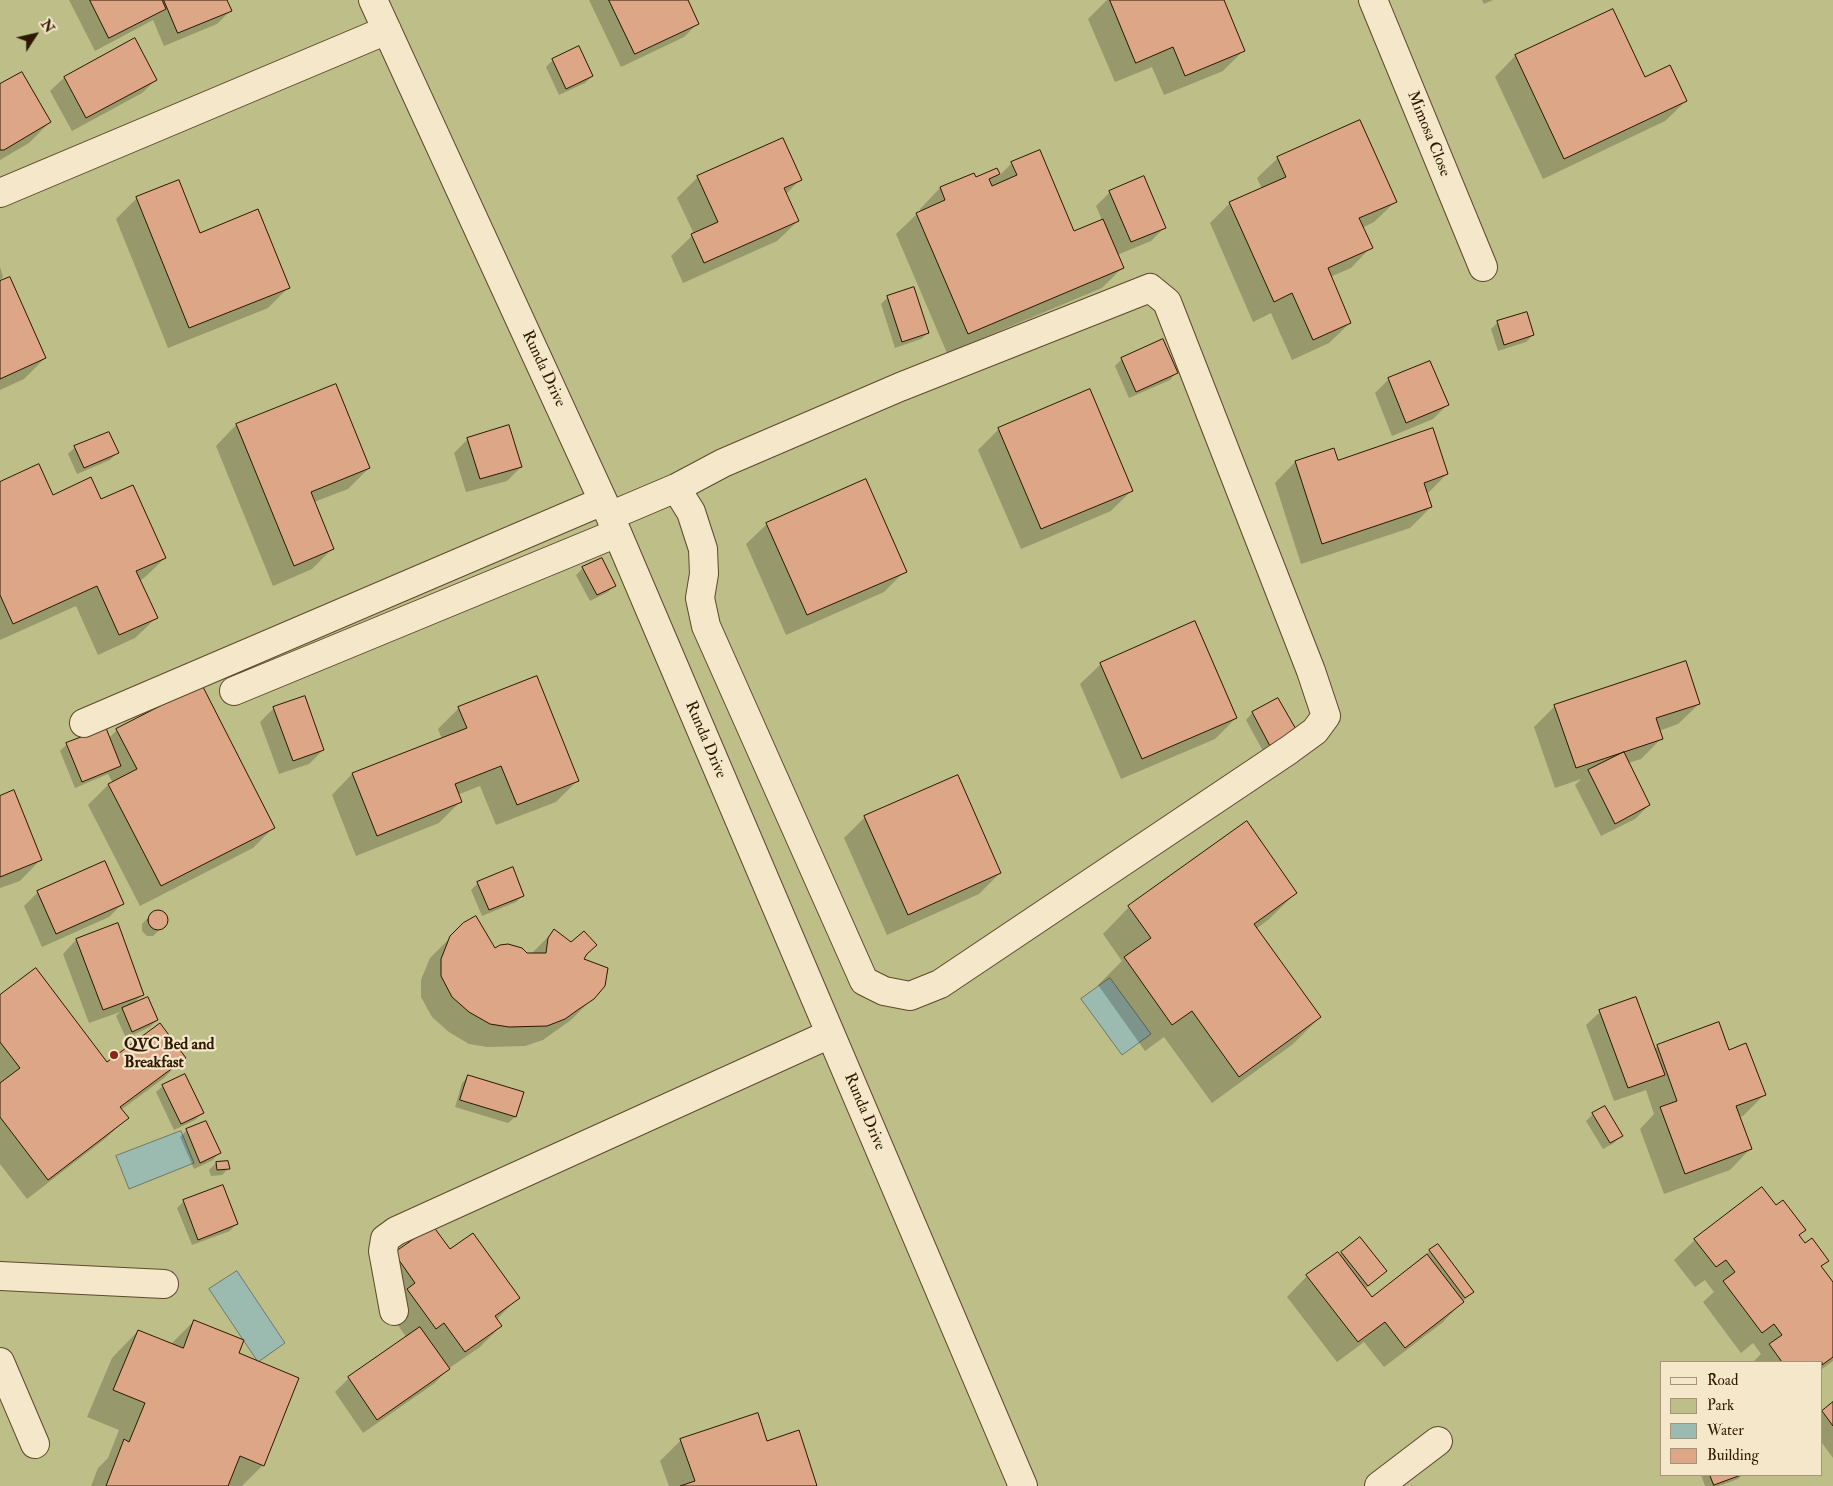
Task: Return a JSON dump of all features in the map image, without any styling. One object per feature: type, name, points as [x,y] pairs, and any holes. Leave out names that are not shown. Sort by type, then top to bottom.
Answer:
[{"type":"street","name":"Runda Drive","points":[[373,0],[610,516],[830,1034],[1016,1484]]},
{"type":"street","name":"Mimosa Close","points":[[1373,0],[1483,267]]},
{"type":"street","points":[[0,193],[387,30]]},
{"type":"street","points":[[84,723],[610,516],[676,488],[723,463],[900,387],[1150,288],[1167,302],[1311,671],[1326,716],[1315,731],[1289,750],[940,984],[910,996],[884,990],[864,981],[706,626],[700,598],[704,574],[703,549],[691,512],[676,488]]},
{"type":"street","points":[[234,691],[610,516]]},
{"type":"street","points":[[394,1311],[384,1250],[386,1239],[396,1231],[830,1034]]},
{"type":"street","points":[[0,1276],[164,1284]]},
{"type":"street","points":[[0,1362],[35,1444]]},
{"type":"street","points":[[1379,1486],[1438,1441]]},
{"type":"green space","points":[[0,0],[1833,0],[1833,1486],[0,1486]]},
{"type":"water","points":[[1110,978],[1151,1034],[1122,1055],[1081,999]]},
{"type":"water","points":[[181,1131],[194,1163],[129,1189],[116,1156]]},
{"type":"water","points":[[237,1271],[285,1343],[258,1362],[209,1289]]},
{"type":"building","points":[[90,0],[162,0],[166,9],[109,38]]},
{"type":"building","points":[[164,0],[227,0],[232,11],[178,33]]},
{"type":"building","points":[[609,0],[688,0],[699,24],[635,54]]},
{"type":"building","points":[[1110,0],[1224,0],[1245,51],[1185,76],[1173,47],[1136,63]]},
{"type":"building","points":[[1613,9],[1645,77],[1670,65],[1687,101],[1564,159],[1515,55]]},
{"type":"building","points":[[135,38],[157,80],[86,118],[64,77]]},
{"type":"building","points":[[579,46],[593,76],[566,89],[552,59]]},
{"type":"building","points":[[22,72],[51,122],[4,150],[0,150],[0,84]]},
{"type":"building","points":[[1360,120],[1397,202],[1359,218],[1373,248],[1328,268],[1351,323],[1313,340],[1292,293],[1274,302],[1229,202],[1286,177],[1277,157]]},
{"type":"building","points":[[783,138],[802,180],[784,188],[799,221],[704,263],[691,234],[718,222],[697,176]]},
{"type":"building","points":[[1040,150],[1074,231],[1103,219],[1124,268],[968,334],[916,213],[945,200],[940,187],[974,173],[976,177],[997,168],[1000,174],[989,179],[992,186],[1017,175],[1011,162]]},
{"type":"building","points":[[1144,176],[1166,228],[1131,242],[1109,191]]},
{"type":"building","points":[[179,180],[200,233],[258,209],[290,288],[189,328],[136,197]]},
{"type":"building","points":[[10,277],[46,358],[0,379],[0,281]]},
{"type":"building","points":[[914,287],[929,333],[902,342],[887,296]]},
{"type":"building","points":[[1527,312],[1534,335],[1504,345],[1497,321]]},
{"type":"building","points":[[1163,339],[1178,373],[1136,392],[1121,358]]},
{"type":"building","points":[[1430,361],[1449,405],[1406,423],[1388,378]]},
{"type":"building","points":[[336,384],[370,468],[311,492],[334,549],[294,566],[236,424]]},
{"type":"building","points":[[1090,389],[1133,491],[1041,529],[998,428]]},
{"type":"building","points":[[509,425],[522,467],[480,479],[467,438]]},
{"type":"building","points":[[1433,428],[1448,474],[1424,483],[1432,507],[1322,544],[1295,461],[1334,448],[1338,460]]},
{"type":"building","points":[[109,432],[119,453],[84,468],[74,446]]},
{"type":"building","points":[[39,464],[53,495],[91,477],[101,499],[133,485],[166,558],[136,571],[158,618],[119,635],[97,586],[13,624],[0,595],[0,482]]},
{"type":"building","points":[[866,479],[907,572],[807,615],[766,523]]},
{"type":"building","points":[[602,558],[616,586],[597,595],[582,567]]},
{"type":"building","points":[[1195,621],[1237,718],[1142,759],[1100,663]]},
{"type":"building","points":[[1686,661],[1700,704],[1656,718],[1663,739],[1576,768],[1554,705]]},
{"type":"building","points":[[537,676],[579,781],[517,805],[501,766],[455,784],[462,802],[377,836],[352,773],[467,728],[458,707]]},
{"type":"building","points":[[202,685],[275,828],[161,886],[108,784],[137,769],[116,729]]},
{"type":"building","points":[[305,696],[324,750],[293,761],[273,707]]},
{"type":"building","points":[[1278,698],[1297,731],[1270,746],[1252,712]]},
{"type":"building","points":[[106,728],[121,766],[82,782],[66,743]]},
{"type":"building","points":[[1624,752],[1650,805],[1615,824],[1588,770]]},
{"type":"building","points":[[958,775],[1001,873],[908,915],[864,816]]},
{"type":"building","points":[[14,790],[42,860],[0,877],[0,796]]},
{"type":"building","points":[[1247,821],[1297,893],[1254,924],[1321,1017],[1239,1077],[1192,1011],[1172,1025],[1124,957],[1151,938],[1128,906]]},
{"type":"building","points":[[105,861],[124,904],[56,934],[37,891]]},
{"type":"building","points":[[513,867],[524,896],[489,910],[477,882]]},
{"type":"building","points":[[158,910],[165,913],[168,920],[165,927],[158,930],[151,927],[148,920],[151,913]]},
{"type":"building","points":[[476,916],[495,948],[508,944],[522,948],[527,953],[546,953],[548,938],[554,929],[571,942],[584,931],[597,945],[584,959],[608,968],[605,986],[594,999],[565,1019],[547,1026],[509,1027],[490,1024],[469,1012],[452,997],[441,976],[441,959],[450,936],[463,923]]},
{"type":"building","points":[[118,923],[144,995],[103,1010],[76,939]]},
{"type":"building","points":[[36,968],[107,1062],[160,1023],[186,1058],[120,1107],[129,1118],[48,1180],[0,1117],[0,1083],[20,1068],[0,1042],[0,995]]},
{"type":"building","points":[[148,997],[158,1020],[132,1032],[122,1008]]},
{"type":"building","points":[[1636,997],[1665,1075],[1628,1088],[1599,1010]]},
{"type":"building","points":[[1719,1022],[1729,1050],[1746,1043],[1766,1095],[1736,1106],[1752,1149],[1685,1174],[1660,1107],[1677,1101],[1657,1045]]},
{"type":"building","points":[[185,1074],[204,1113],[181,1124],[162,1085]]},
{"type":"building","points":[[468,1075],[524,1092],[516,1117],[460,1100]]},
{"type":"building","points":[[1605,1106],[1623,1136],[1610,1143],[1592,1113]]},
{"type":"building","points":[[206,1121],[221,1153],[200,1163],[186,1129]]},
{"type":"building","points":[[228,1161],[230,1169],[217,1170],[216,1162]]},
{"type":"building","points":[[223,1185],[238,1224],[198,1240],[183,1200]]},
{"type":"building","points":[[1762,1187],[1776,1205],[1783,1200],[1806,1230],[1799,1235],[1805,1243],[1812,1238],[1829,1261],[1821,1266],[1833,1282],[1833,1357],[1823,1364],[1823,1361],[1781,1361],[1769,1344],[1782,1335],[1774,1324],[1762,1333],[1723,1281],[1735,1272],[1726,1260],[1716,1267],[1694,1239]]},
{"type":"building","points":[[433,1226],[450,1249],[473,1233],[520,1298],[495,1316],[502,1326],[465,1352],[444,1323],[436,1329],[407,1289],[415,1283],[394,1253]]},
{"type":"building","points":[[1360,1237],[1387,1271],[1368,1286],[1341,1252]]},
{"type":"building","points":[[1438,1244],[1474,1292],[1465,1298],[1429,1250]]},
{"type":"building","points":[[1338,1252],[1372,1297],[1427,1254],[1464,1302],[1405,1348],[1385,1322],[1358,1342],[1306,1275]]},
{"type":"building","points":[[194,1320],[244,1340],[239,1353],[299,1378],[264,1466],[240,1456],[228,1486],[106,1486],[124,1439],[129,1442],[145,1403],[113,1390],[138,1330],[183,1348]]},
{"type":"building","points":[[420,1327],[450,1369],[377,1420],[348,1377]]},
{"type":"building","points":[[1833,1402],[1833,1426],[1823,1412],[1823,1410]]},
{"type":"building","points":[[758,1413],[767,1441],[799,1430],[817,1486],[680,1486],[695,1481],[680,1439]]},
{"type":"building","points":[[1710,1476],[1738,1476],[1714,1485]]},
{"type":"place","name":"QVC Bed and Breakfast","points":[[114,1055]]}]
